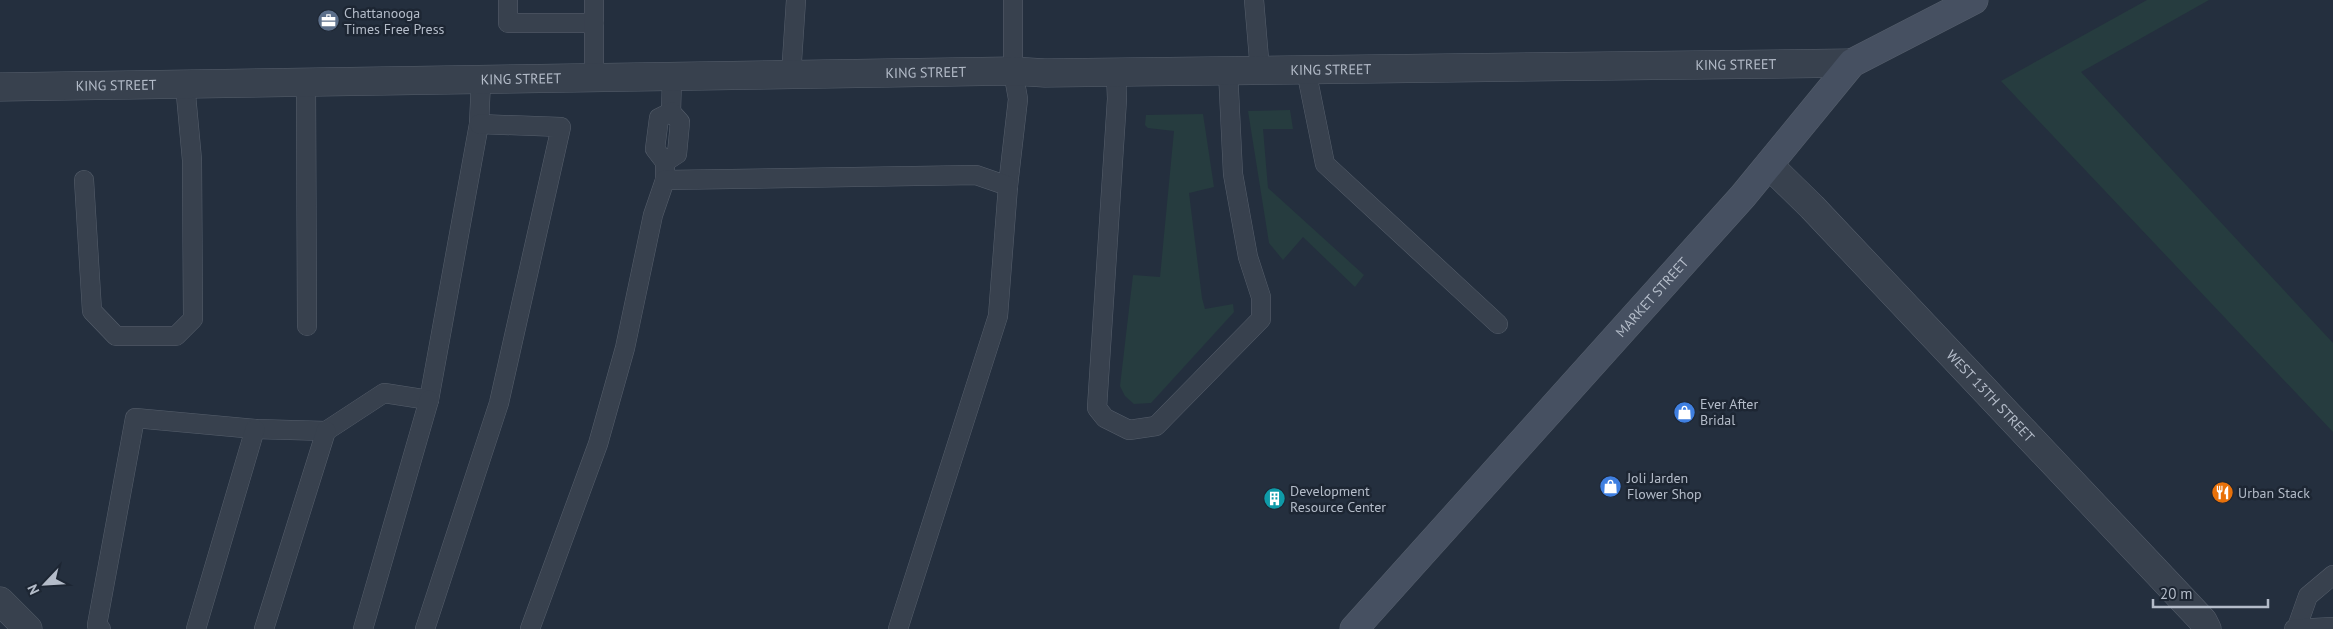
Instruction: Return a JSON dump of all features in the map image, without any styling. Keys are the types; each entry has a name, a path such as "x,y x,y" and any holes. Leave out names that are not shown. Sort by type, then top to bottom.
{"main road":[{"name":"MARKET STREET","path":"1354,629 1769,165 1852,63 1974,0"}],"street":[{"name":"KING STREET","path":"0,87 672,78 1013,71 1045,74 1852,63"},
{"name":"WEST 13TH STREET","path":"1769,165 1826,222 2203,620 2208,629"},
{"path":"0,601 28,629"}],"lane":[{"path":"508,0 508,23 594,24"},
{"path":"594,0 594,79"},
{"path":"791,76 796,0"},
{"path":"898,629 998,316 1008,186 1018,99 1013,71 1013,0"},
{"path":"1254,0 1260,71"},
{"path":"1306,70 1325,164 1498,324"},
{"path":"1116,73 1097,408 1105,418 1129,430 1156,426 1261,319 1261,297 1248,257 1233,174 1228,71"},
{"path":"530,629 598,444 625,348 653,215 665,171 677,154 680,122 670,112 672,78"},
{"path":"363,629 428,400 479,124 481,81"},
{"path":"306,83 307,326"},
{"path":"84,180 92,311 116,336 176,336 193,319 192,160 185,84"},
{"path":"425,629 499,403 561,127 479,124"},
{"path":"665,171 976,175 1008,186"},
{"path":"99,627 135,418 255,429 326,431 384,393 428,400"},
{"path":"196,629 255,429"},
{"path":"264,629 326,431"},
{"path":"2333,575 2308,596 2295,628 2333,627"}],"green space":[{"path":"2147,0 2209,0 2081,72 2333,343 2333,432 2001,81"},
{"path":"1290,110 1293,129 1263,129 1268,188 1364,275 1355,287 1303,237 1283,260 1269,243 1248,111"},
{"path":"1203,114 1214,187 1189,193 1202,298 1205,309 1233,304 1234,312 1151,403 1134,404 1125,396 1120,386 1133,275 1160,277 1174,131 1148,128 1145,125 1146,115"}],"place":[{"name":"Chattanooga Times Free Press","path":"328,21"},
{"name":"Ever After Bridal","path":"1684,412"},
{"name":"Joli Jarden Flower Shop","path":"1611,486"},
{"name":"Urban Stack","path":"2222,493"},
{"name":"Development Resource Center","path":"1274,499"}]}
